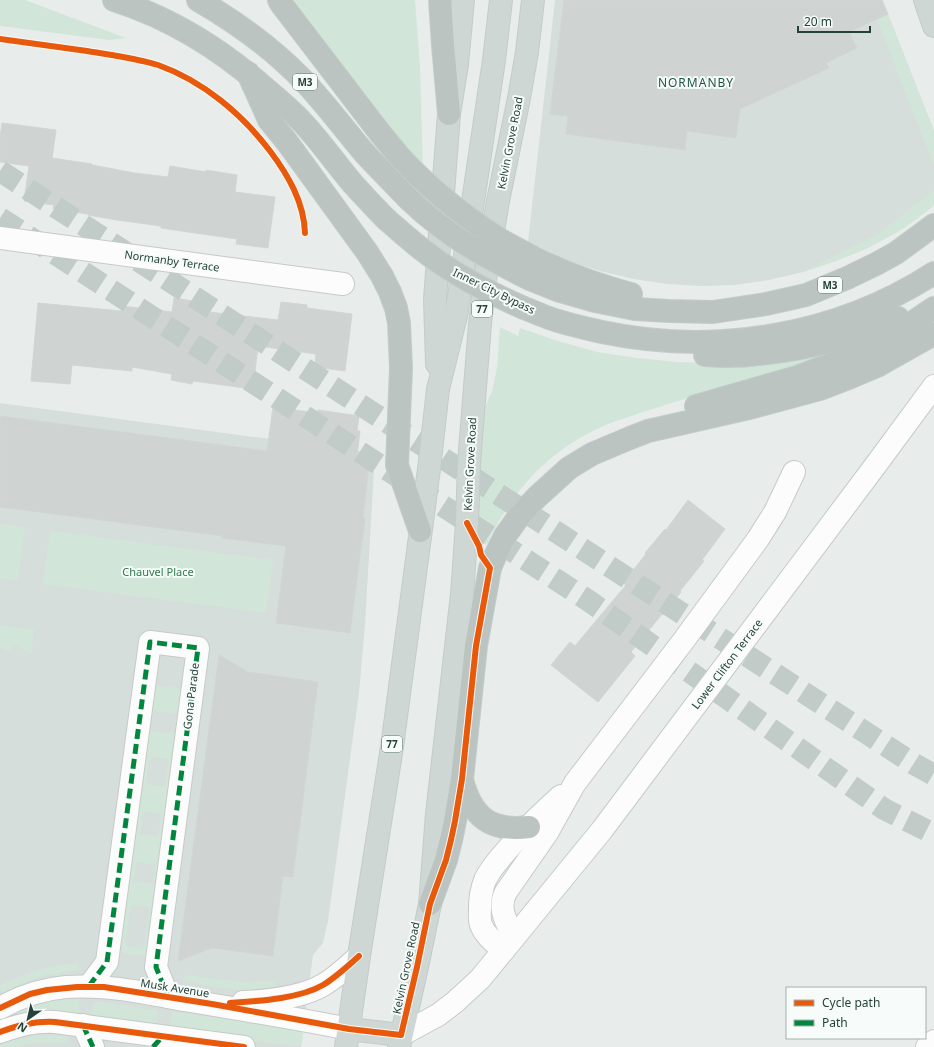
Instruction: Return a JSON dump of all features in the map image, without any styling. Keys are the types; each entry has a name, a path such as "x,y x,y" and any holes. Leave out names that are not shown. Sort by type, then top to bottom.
{"highway":[{"name":"Inner City Bypass","path":"114,0 132,6 172,24 196,37 248,73 283,103 302,122 353,184 386,220 431,257 453,272 478,286 524,308 550,318 583,328 620,336 650,340 687,343 759,338 794,332 825,324 850,315 904,291 934,273"},
{"name":"M3","path":"198,0 246,31 276,55 301,78 325,104 361,149 406,198 421,212 446,232 470,248 498,264 532,269 560,292 635,309 669,311 713,312 766,304 806,295 876,264 896,252 934,225"},
{"path":"279,0 380,133 410,168 435,191 462,213 497,238 532,269"},
{"path":"440,0 449,114"},
{"path":"248,73 269,120 287,142 367,252 382,276 396,308 399,323 401,368 397,465 420,531"},
{"path":"650,340 680,353 713,356 750,355 782,351 824,344 851,336 873,329 934,304"},
{"path":"648,431 669,413 709,403 797,377 863,351 897,333 934,308"},
{"path":"430,904 446,860 462,779 476,646 486,583 496,554 505,536 520,514 569,468 592,454 648,431 749,408 820,389 851,378 878,366 934,334"},
{"path":"462,779 471,805 485,820 505,827 529,827"}],"main road":[{"path":"438,389 435,300 449,114 457,64 462,0"},
{"name":"77","path":"347,1038 392,747 429,469 438,389 456,316 494,60 501,0"},
{"name":"Kelvin Grove Road","path":"400,1041 418,967 430,904 437,814 462,594 467,523 469,463 485,279 527,52 533,0"},
{"path":"925,0 934,26"},
{"path":"347,1038 400,1041"},
{"path":"371,1047 400,1041"}],"street":[{"name":"Normanby Terrace","path":"0,238 343,284"},
{"name":"Lower Clifton Terrace","path":"400,1041 455,1002 477,982 602,830 876,466 934,386"},
{"path":"575,783 508,849 485,880 480,904 480,923 489,937 509,944 503,912 504,896 548,833 575,783 684,640 758,539 775,512 794,472"},
{"name":"Gona Parade","path":"88,986 107,962 150,642 198,648 156,967 168,997"},
{"path":"212,1004 269,1000 307,992 333,978 359,956"},
{"name":"Musk Avenue","path":"0,1008 21,997 38,992 66,987 104,987 212,1004 347,1038"},
{"path":"0,1032 23,1024 55,1022 83,1025 158,1042 244,1047"},
{"path":"83,1025 93,1047"},
{"path":"927,1047 934,1041"}],"shaded area":[{"path":"555,0 882,0 934,131 934,205 899,231 868,248 836,261 803,272 769,280 735,285 701,286 667,284 633,279 568,261 537,247 528,242"},
{"path":"0,403 375,453 365,625 359,693 328,921 323,943 313,955 301,1047 0,1047"}],"green space":[{"path":"0,0 25,0 126,38 109,40 0,26"},
{"path":"291,0 415,0 420,65 423,167 406,149"},
{"path":"888,14 934,131 934,165 877,19"},
{"path":"934,190 934,205 905,227 889,237 855,253 803,272 878,234"},
{"path":"500,327 518,336 520,328 597,352 677,362 717,363 843,351 640,413 613,422 578,439 561,450 532,476 507,508 487,544 481,544 476,518 480,419 492,391 497,368"},
{"path":"0,524 25,527 18,581 0,578"},
{"name":"Chauvel Place","path":"50,531 273,560 266,613 43,584"},
{"path":"0,625 34,630 31,653 14,645 10,652 0,648"},
{"path":"149,685 187,689 184,715 146,709"},
{"path":"144,730 181,735 153,957 115,952","holes":["150,757 169,759 165,787 146,784","143,811 162,814 158,837 140,834","136,862 155,865 153,884 134,881","131,905 150,907 144,948 125,945"]},
{"path":"78,963 79,970 40,977 4,992 0,990 0,986 28,973"},
{"path":"188,975 239,982 275,980 276,987 254,990 218,987 183,979"},
{"path":"59,997 80,999 78,1014 44,1011 26,1013 6,1018 4,1015 14,1009"},
{"path":"95,1001 156,1010 158,1012 156,1025 91,1017"},
{"path":"174,1012 299,1028 303,1031 302,1044 299,1046 246,1040 170,1026 172,1013"},
{"path":"36,1035 68,1036 67,1043 37,1042 16,1047 0,1047 0,1045 9,1042"}],"building":[{"path":"564,0 882,0 888,14 849,32 857,48 826,63 829,68 740,109 736,138 687,131 685,150 566,134 568,116 550,114"},
{"path":"2,123 56,130 52,158 92,164 134,173 168,177 170,166 237,175 235,192 275,197 268,248 236,244 237,239 161,228 161,226 53,209 54,205 24,201 29,166 0,162 0,137"},
{"path":"174,298 211,304 210,312 278,320 281,302 307,305 307,308 352,314 345,371 315,367 316,354 258,346 253,389 193,381 192,384 171,380 172,374 132,367 132,371 72,365 70,384 31,381 38,303 121,311 121,306 172,312"},
{"path":"273,407 317,413 318,410 359,416 357,431 360,431 356,463 369,465 363,518 365,518 350,633 276,623 286,546 222,538 223,536 0,507 0,416 267,451"},
{"path":"688,500 725,529 702,560 704,561 680,591 681,592 631,652 635,656 598,702 551,665 570,642 575,646 626,585 623,583"},
{"path":"219,655 248,672 318,682 293,877 283,876 273,956 212,948 178,961"}],"tunnel":[{"path":"0,171 914,764 934,775"},
{"path":"0,218 589,601 884,809 934,834"}],"marked path":[{"path":"89,986 107,962 150,642 198,648 156,967 168,997"},
{"path":"83,1025 93,1047"},
{"path":"153,1047 163,1036"}],"cycle path":[{"path":"0,39 87,51 158,65 175,72 206,89 247,124 277,160 294,189 302,210 305,233"},
{"path":"401,1035 430,904 446,860 455,821 462,779 476,646 490,568 481,555 479,546 467,523"},
{"path":"230,1003 278,998 313,990 333,978 359,956"},
{"path":"0,1008 30,994 47,990 77,987 104,987 212,1004 349,1029 401,1035"},
{"path":"0,1032 27,1024 55,1022 244,1047"}],"district":[{"name":"NORMANBY","path":"696,83"}]}
